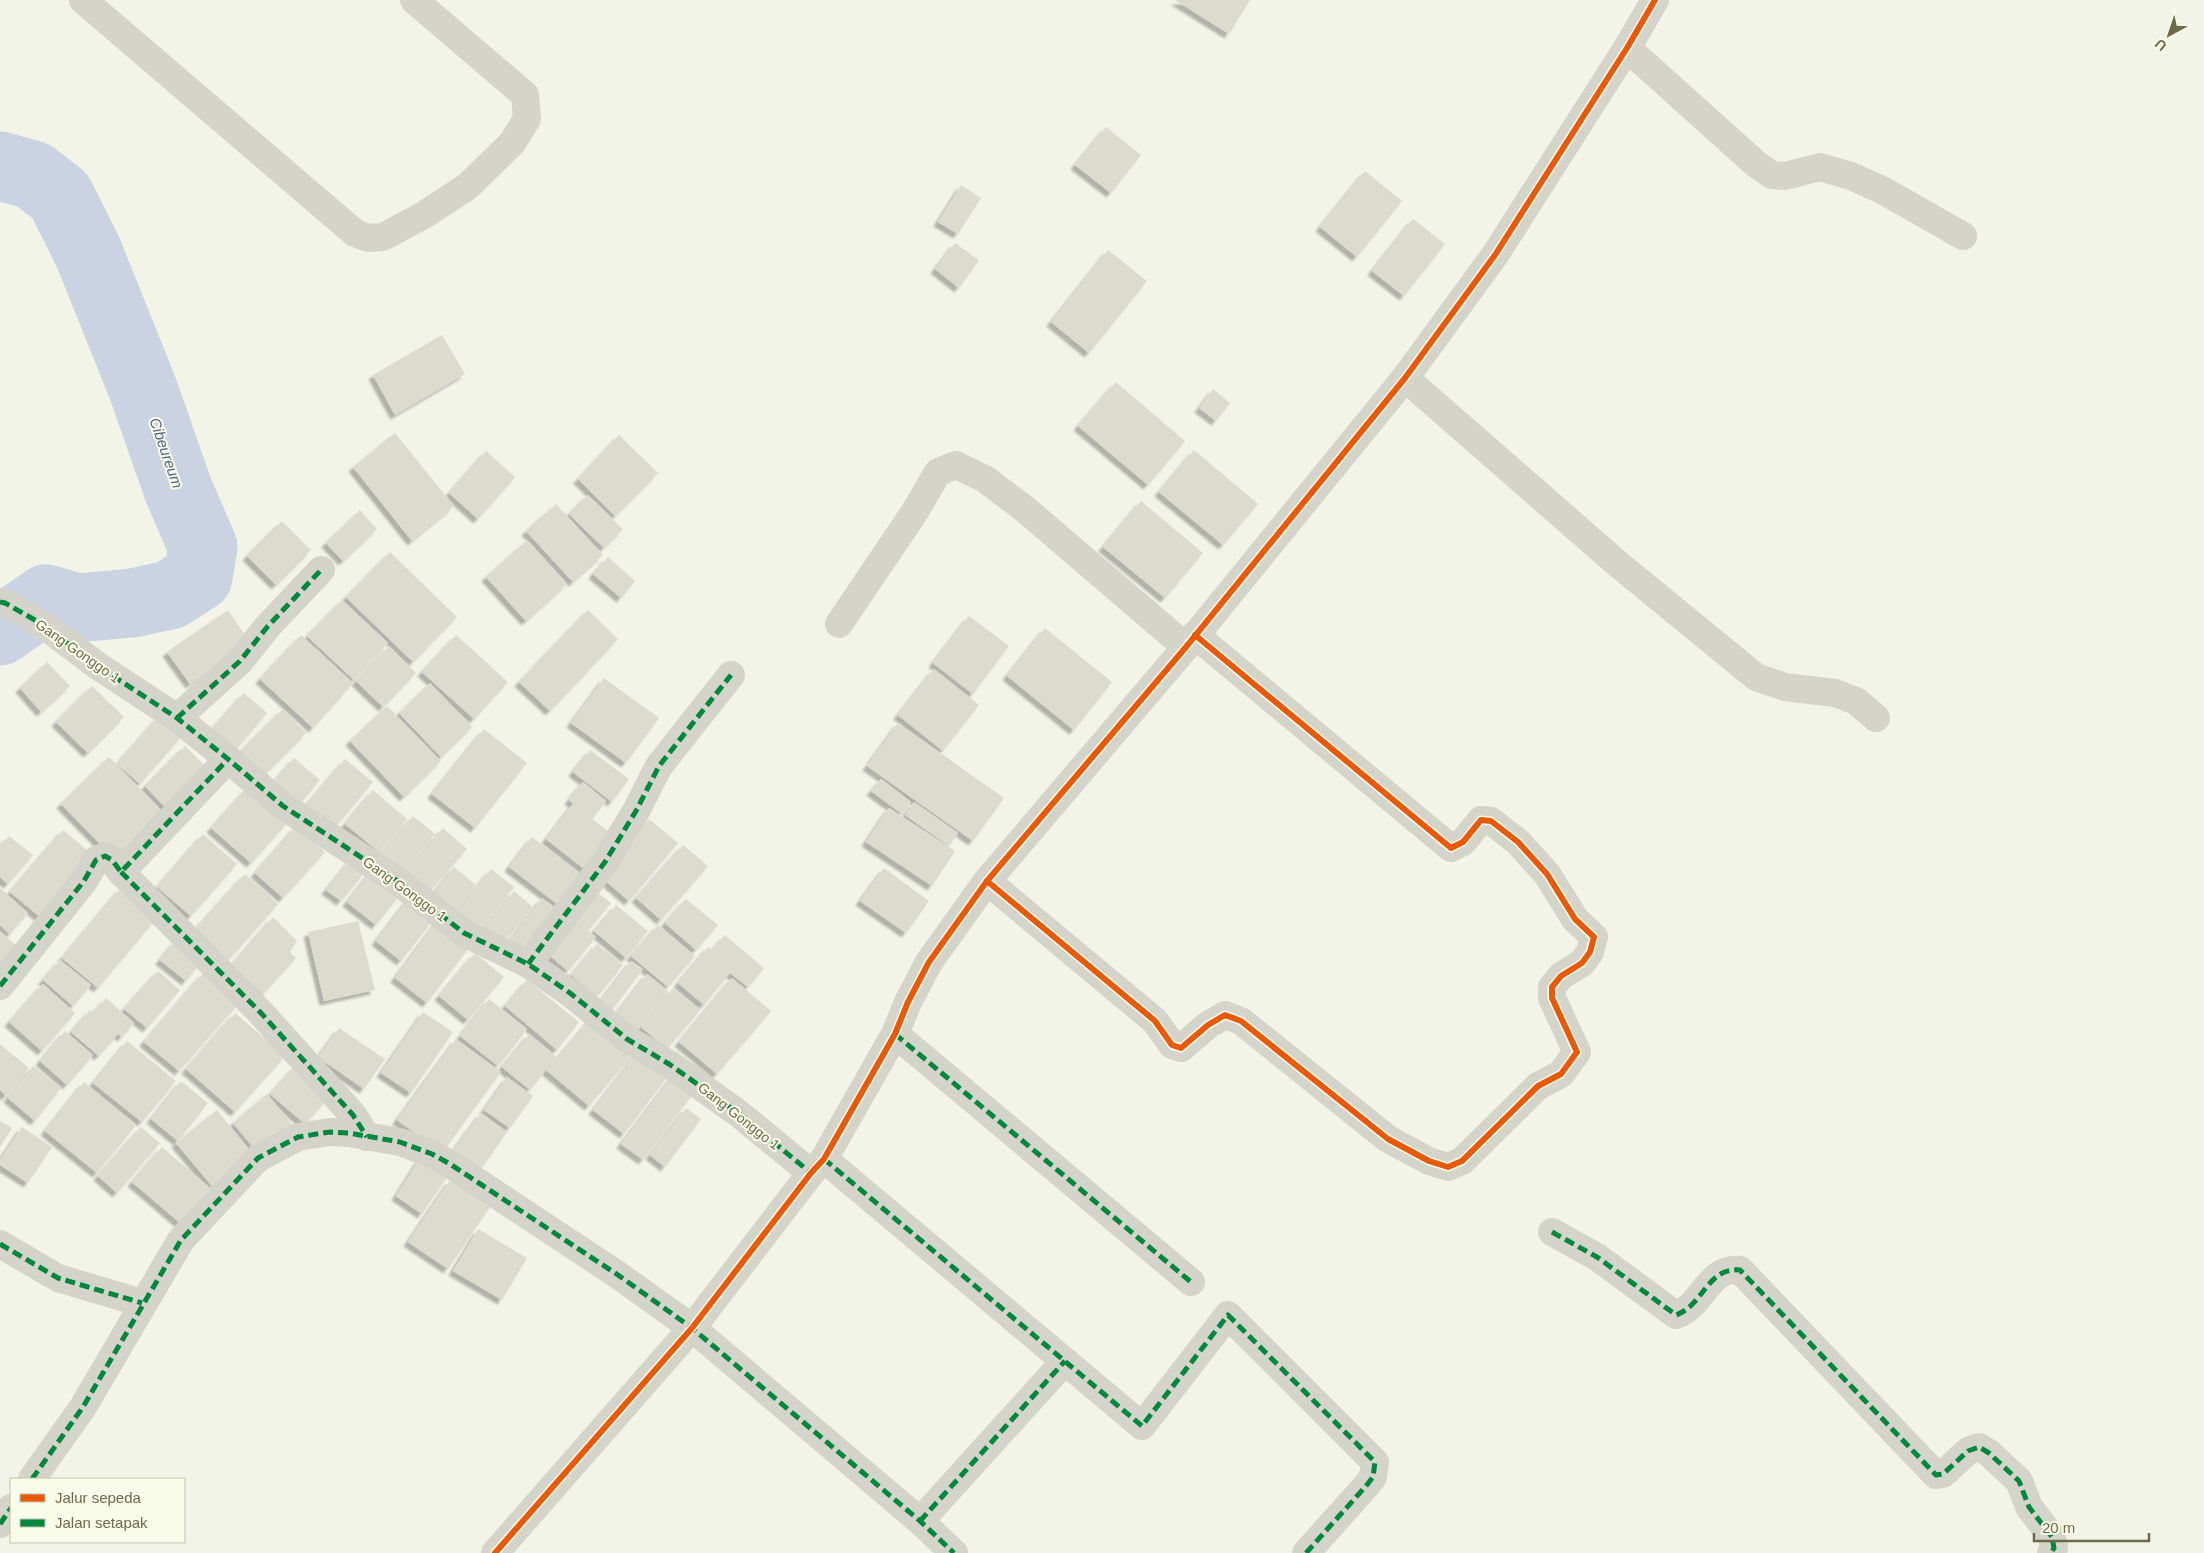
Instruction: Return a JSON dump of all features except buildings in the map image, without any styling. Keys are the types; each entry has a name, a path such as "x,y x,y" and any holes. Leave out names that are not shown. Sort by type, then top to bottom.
{"street":[{"path":"83,0 355,233 368,238 384,237 424,215 468,186 512,143 526,119 525,95 414,0"},
{"path":"495,1553 692,1328 818,1166 895,1034 929,962 987,881 1190,641 1405,378 1495,256 1627,48 1648,3"},
{"path":"1627,48 1756,164 1772,175 1785,176 1820,168 1851,176 1884,191 1963,236"},
{"path":"1405,378 1618,564 1756,677 1785,687 1834,693 1856,701 1876,718"},
{"path":"839,624 914,513 938,472 956,465 985,479 1450,848 1463,842 1481,820 1491,821 1518,842 1547,874 1575,919 1594,937 1590,952 1582,963 1561,976 1552,987 1552,998 1577,1052 1561,1074 1538,1086 1462,1161 1448,1167 1429,1161 1388,1139 1241,1021 1226,1015 1208,1025 1181,1048 1172,1044 1155,1021 987,881"},
{"path":"177,718 240,661 268,626 320,570"},
{"name":"Gang Gonggo 1","path":"3,603 42,624 98,666 177,718 282,806 399,882 464,933 528,964 570,992 626,1039 669,1064 818,1166 1065,1361 1142,1426 1228,1315 1375,1462 1373,1477 1306,1553"},
{"path":"528,964 605,862 636,811 659,766 731,675"},
{"path":"121,872 228,759"},
{"path":"0,986 84,881 96,860 105,856 112,860 121,872 267,1020 353,1115 367,1137"},
{"path":"895,1034 1191,1282"},
{"path":"33,1478 83,1407 142,1303 181,1240 258,1158 298,1137 340,1132 400,1142 432,1154 618,1275 692,1328 920,1521 954,1553"},
{"path":"1552,1232 1597,1256 1676,1315 1686,1311 1718,1274 1728,1269 1740,1270 1936,1475 1943,1474 1968,1450 1979,1447 1990,1453 2019,1481 2029,1507 2052,1537 2054,1548 2050,1553"},
{"path":"0,1244 58,1278 142,1303"},
{"path":"920,1521 1065,1361"},
{"path":"0,1524 10,1509"}],"waterway":[{"name":"Cibeureum","path":"0,166 33,175 60,196 88,252 143,389 178,489 203,547 198,577 170,595 132,603 77,608 46,599 0,631"}],"marked path":[{"path":"177,718 240,661 268,626 321,570"},
{"path":"0,602 42,624 98,666 177,718 283,806 399,882 464,933 528,964 570,993 627,1039 669,1064 738,1113 811,1173"},
{"path":"528,964 605,862 636,811 659,766 731,675"},
{"path":"0,986 84,881 96,860 105,856 112,860 121,872 228,759"},
{"path":"121,872 261,1013 353,1115 367,1137"},
{"path":"895,1034 1191,1282"},
{"path":"33,1478 83,1407 181,1240 258,1158 298,1137 330,1132 349,1133 400,1142 432,1154 618,1275 692,1328 920,1521 954,1553"},
{"path":"824,1159 1142,1426 1228,1315 1375,1462 1373,1477 1306,1553"},
{"path":"1552,1232 1597,1257 1676,1315 1693,1303 1720,1274 1740,1270 1936,1475 1943,1474 1968,1451 1979,1447 1989,1453 2019,1481 2029,1507 2052,1537 2054,1548 2051,1553"},
{"path":"0,1244 58,1278 142,1303"},
{"path":"920,1521 1065,1361"},
{"path":"0,1524 10,1509"}],"cycle path":[{"path":"495,1553 692,1328 811,1173 824,1159 895,1034 908,1002 929,962 987,881 1186,647 1405,378 1495,255 1627,48 1655,0"},
{"path":"987,881 1155,1021 1172,1045 1181,1048 1208,1025 1225,1015 1241,1021 1388,1139 1429,1161 1448,1167 1462,1161 1538,1086 1561,1074 1577,1052 1552,998 1552,987 1561,976 1582,963 1590,952 1594,937 1575,919 1547,874 1518,842 1491,821 1481,820 1463,842 1451,848 1195,635"}]}
